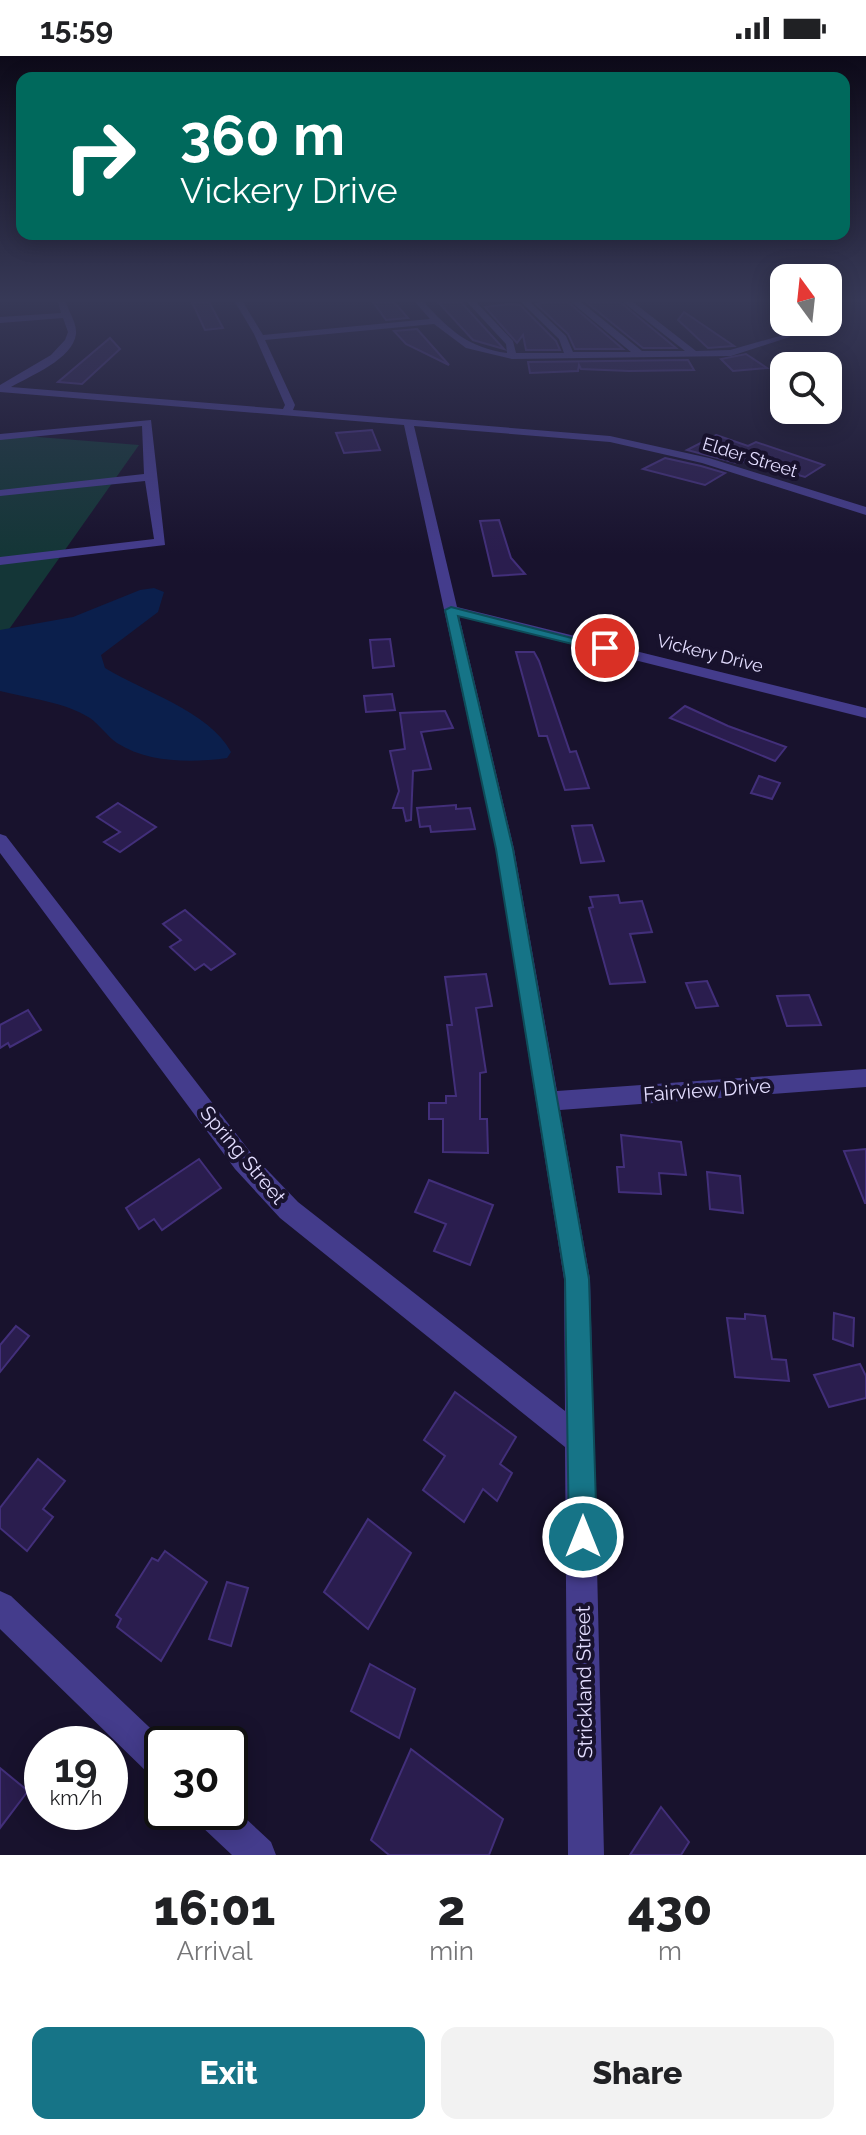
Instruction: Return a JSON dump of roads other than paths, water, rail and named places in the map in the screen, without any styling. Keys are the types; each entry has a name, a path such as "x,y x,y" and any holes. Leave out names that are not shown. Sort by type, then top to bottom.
{"street":[{"path":"19,391 24,386"},
{"path":"281,386 290,405 287,412"},
{"name":"Elder Street","path":"0,389 627,442 705,460 866,511"},
{"path":"84,419 101,397"},
{"path":"0,437 84,419 147,422 150,477 161,542 0,561"},
{"name":"Strickland Street","path":"408,422 505,849 577,1279 582,1442 586,1855"},
{"path":"0,493 150,477"},
{"name":"Vickery Drive","path":"451,610 866,713"},
{"name":"Spring Street","path":"0,840 243,1161 289,1210 582,1442"},
{"name":"Fairview Drive","path":"548,1101 866,1078"},
{"path":"0,1607 144,1746"},
{"path":"232,1830 258,1855"}],"water":[{"path":"154,588 164,592 158,612 101,655 105,668 191,713 221,738 231,752 227,758 185,761 142,754 117,743 94,721 80,713 58,704 0,691 0,630 73,617 140,590"}]}
